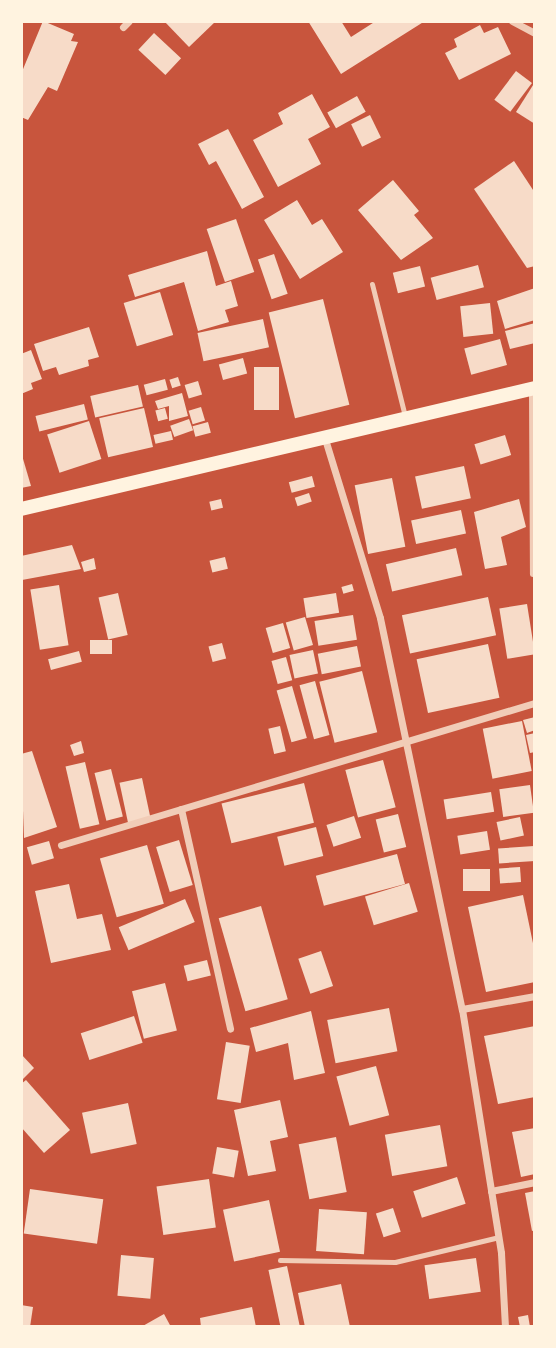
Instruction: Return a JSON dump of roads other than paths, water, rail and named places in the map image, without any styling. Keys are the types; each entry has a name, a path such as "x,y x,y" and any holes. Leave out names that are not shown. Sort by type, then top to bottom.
{"main road":[{"path":"21,509 533,388"}],"street":[{"path":"512,21 535,33"},
{"path":"325,439 380,618 462,1009 499,1237 505,1327"},
{"path":"61,845 368,755 407,739 535,703"},
{"path":"181,809 230,1029"},
{"path":"462,1009 535,996"},
{"path":"491,1191 535,1182"}],"lane":[{"path":"372,285 405,419"},
{"path":"532,575 533,388"},
{"path":"280,1260 395,1262 499,1237"}]}
